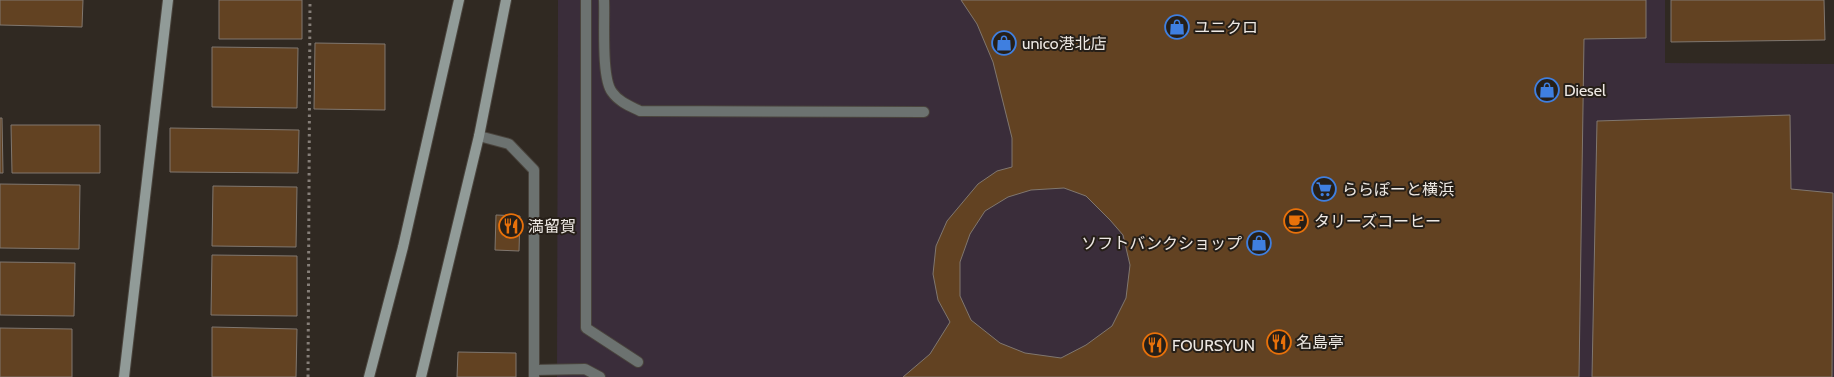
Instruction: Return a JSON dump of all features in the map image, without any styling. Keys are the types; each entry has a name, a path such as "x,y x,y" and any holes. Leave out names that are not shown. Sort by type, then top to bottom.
{"street":[{"path":"124,377 168,0"},
{"path":"370,377 403,248 458,0"},
{"path":"421,377 479,136 506,0"},
{"path":"586,0 586,328 638,362"},
{"path":"604,0 606,76 611,91 622,102 640,111 924,112"},
{"path":"479,136 509,144 534,170 534,374 585,373 600,377"}],"path":[{"path":"308,377 310,0"}],"shaded area":[{"path":"558,0 1665,0 1665,63 1834,64 1834,377 557,377"}],"building":[{"path":"0,0 83,0 82,27 0,25"},
{"path":"219,0 302,0 302,39 219,39"},
{"name":"ららぽーと横浜","path":"961,0 1646,0 1646,38 1584,39 1579,377 903,377 930,354 950,322 938,300 933,274 936,246 947,221 978,184 997,171 1012,167 1012,138 993,62 977,24","holes":["1064,188 1086,196 1123,235 1130,265 1126,298 1112,326 1086,345 1061,358 1025,353 1000,343 971,320 960,296 960,262 970,234 985,211 1008,197 1031,190"]},
{"path":"1671,0 1824,0 1825,40 1671,42"},
{"path":"315,43 385,44 385,110 314,109"},
{"path":"212,47 298,48 297,108 212,107"},
{"path":"1790,115 1791,189 1833,193 1832,377 1592,377 1597,121"},
{"path":"0,118 2,118 3,173 0,173"},
{"path":"11,125 100,125 100,173 12,173"},
{"path":"170,128 299,130 298,173 170,172"},
{"path":"0,184 80,185 79,249 0,248"},
{"path":"213,186 297,187 296,247 212,246"},
{"path":"496,215 520,216 519,251 495,250"},
{"path":"212,255 297,256 297,316 211,315"},
{"path":"0,262 75,263 74,316 0,315"},
{"path":"212,327 297,329 296,377 212,377"},
{"path":"0,328 72,329 72,377 0,377"},
{"path":"458,352 516,353 516,377 457,377"}],"place":[{"name":"ユニクロ","path":"1177,27"},
{"name":"unico港北店","path":"1004,43"},
{"name":"Diesel","path":"1547,90"},
{"name":"ららぽーと横浜","path":"1324,189"},
{"name":"タリーズコーヒー","path":"1296,221"},
{"name":"満留賀","path":"511,226"},
{"name":"ソフトバンクショップ","path":"1259,243"},
{"name":"名島亭","path":"1279,342"},
{"name":"FOURSYUN","path":"1155,345"}]}
